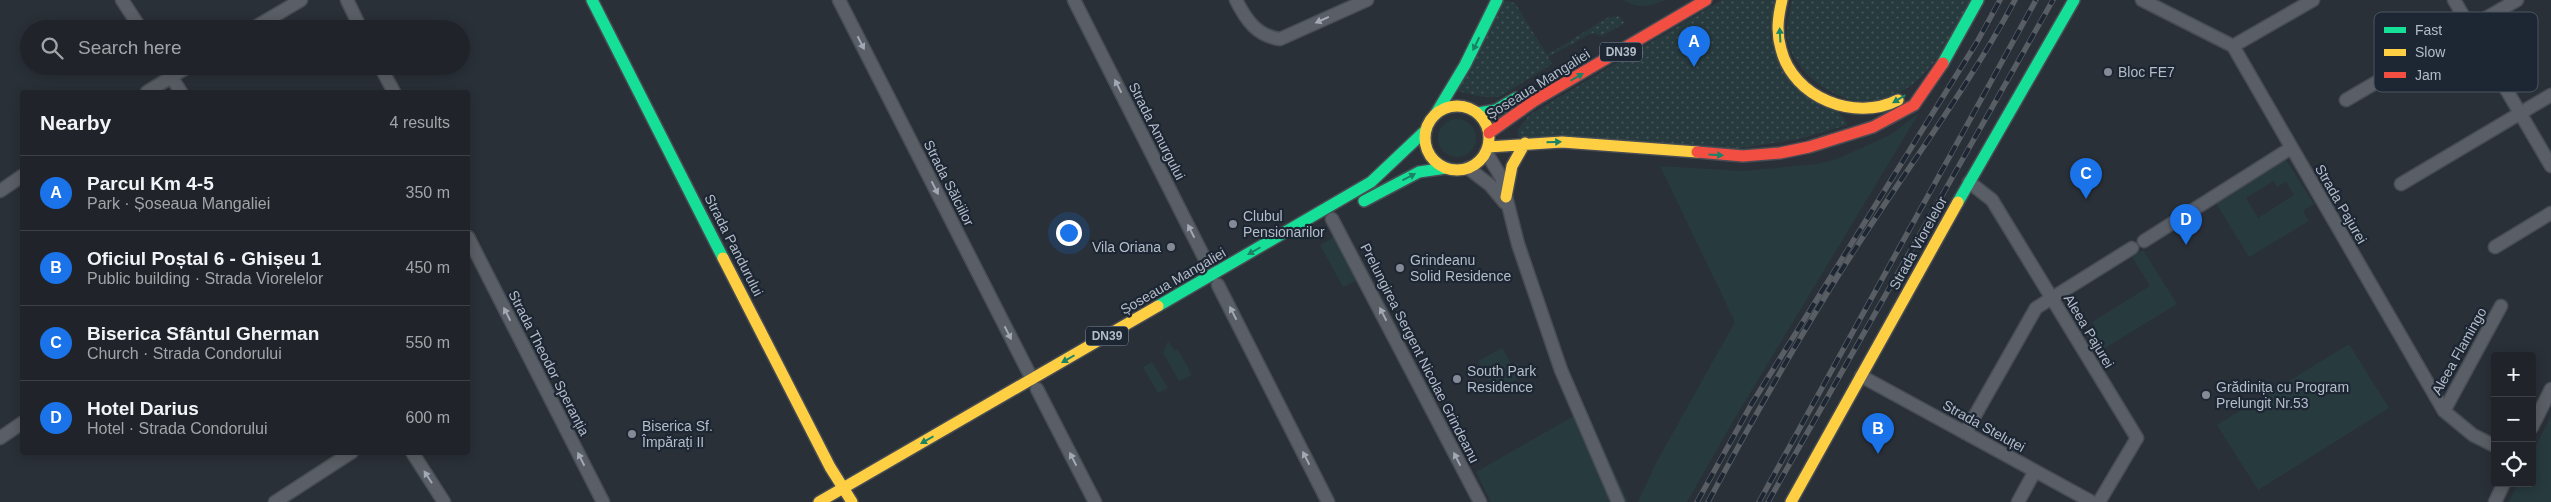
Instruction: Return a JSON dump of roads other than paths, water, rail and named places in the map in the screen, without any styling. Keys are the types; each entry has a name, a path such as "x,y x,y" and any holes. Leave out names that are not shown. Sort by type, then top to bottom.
{"main road":[{"name":"Strada Pandurului","path":"592,0 846,497"},
{"path":"1435,115 1465,64 1497,0"},
{"name":"Șoseaua Mangaliei","path":"1478,113 1496,110 1683,0"},
{"name":"Șoseaua Mangaliei","path":"1489,133 1526,106 1706,0"},
{"path":"1782,0 1779,40 1791,74 1802,86 1816,96 1855,110 1872,112 1901,99 1938,71"},
{"path":"1487,150 1525,143 1585,143 1743,156 1796,151 1852,134 1907,110 1920,98 1938,71 1978,0"},
{"name":"Strada Viorelelor","path":"1791,502 1969,182 2074,0"},
{"path":"1426,130 1427,148 1432,157 1446,168 1453,170 1468,168 1482,159 1487,150 1489,133 1487,125 1478,113 1461,106 1451,106 1435,115"},
{"path":"1852,134 1863,126 1872,112"},
{"name":"DN39","path":"1426,130 1435,115"},
{"name":"Șoseaua Mangaliei","path":"1216,280 1371,182 1426,130"},
{"path":"1507,202 1512,166 1525,143"},
{"path":"1358,204 1419,172 1446,168"},
{"name":"Șoseaua Mangaliei","path":"819,502 846,497 1035,384 1216,280 1328,221"}],"street":[{"path":"122,0 135,20"},
{"path":"267,20 301,0"},
{"path":"347,0 357,20"},
{"name":"Strada Sălciilor","path":"838,0 1095,502"},
{"name":"Strada Amurgului","path":"1074,0 1328,502"},
{"path":"1236,0 1246,20 1268,37 1280,39 1367,0"},
{"path":"2142,0 2233,46 2313,0"},
{"path":"2454,0 2461,12"},
{"path":"2497,12 2517,0"},
{"name":"Strada Pajurei","path":"2233,46 2444,411 2473,435 2491,444"},
{"path":"149,90 165,75"},
{"path":"170,75 180,90"},
{"path":"385,75 393,90"},
{"path":"2346,100 2374,84"},
{"path":"2507,92 2551,166"},
{"path":"2401,184 2551,96"},
{"path":"2144,240 2291,148"},
{"path":"1487,150 1501,177 1507,202 1560,370 1618,502"},
{"path":"1468,168 1490,185 1507,202"},
{"path":"0,191 20,177"},
{"name":"Aleea Pajurei","path":"1969,182 1992,200 2137,438 2099,502"},
{"path":"2495,247 2551,213"},
{"name":"Prelungirea Sergent Nicolae Grindeanu","path":"1328,221 1480,502"},
{"name":"Strada Theodor Speranția","path":"470,241 603,502"},
{"path":"1966,433 2036,308 2132,248"},
{"name":"Aleea Flamingo","path":"2444,411 2501,306"},
{"name":"Strada Steluței","path":"1861,376 2092,502"},
{"path":"2536,419 2551,389"},
{"path":"0,438 20,424"},
{"path":"275,502 347,455"},
{"path":"414,455 444,502"},
{"path":"2018,502 2035,471"},
{"path":"2495,502 2502,487"}],"railway":[{"path":"1697,502 1751,405 1977,42 2000,0"},
{"path":"1708,502 1801,336 1861,240 1960,92 2015,0"},
{"path":"1759,502 2036,0"},
{"path":"1768,502 2053,0"}],"place":[{"name":"Parcul Km 4-5","path":"1694,67"},
{"name":"Bloc FE7","path":"2108,72"},
{"name":"Biserica Sfântul Gherman","path":"2086,199"},
{"name":"Clubul Pensionarilor","path":"1233,224"},
{"name":"Hotel Darius","path":"2186,245"},
{"name":"Vila Oriana","path":"1171,247"},
{"name":"Grindeanu Solid Residence","path":"1400,268"},
{"name":"South Park Residence","path":"1457,379"},
{"name":"Grădinița cu Program Prelungit Nr.53","path":"2206,395"},
{"name":"Biserica Sf. Împărați II","path":"632,434"},
{"name":"Oficiul Poștal 6 - Ghișeu 1","path":"1878,454"}]}
